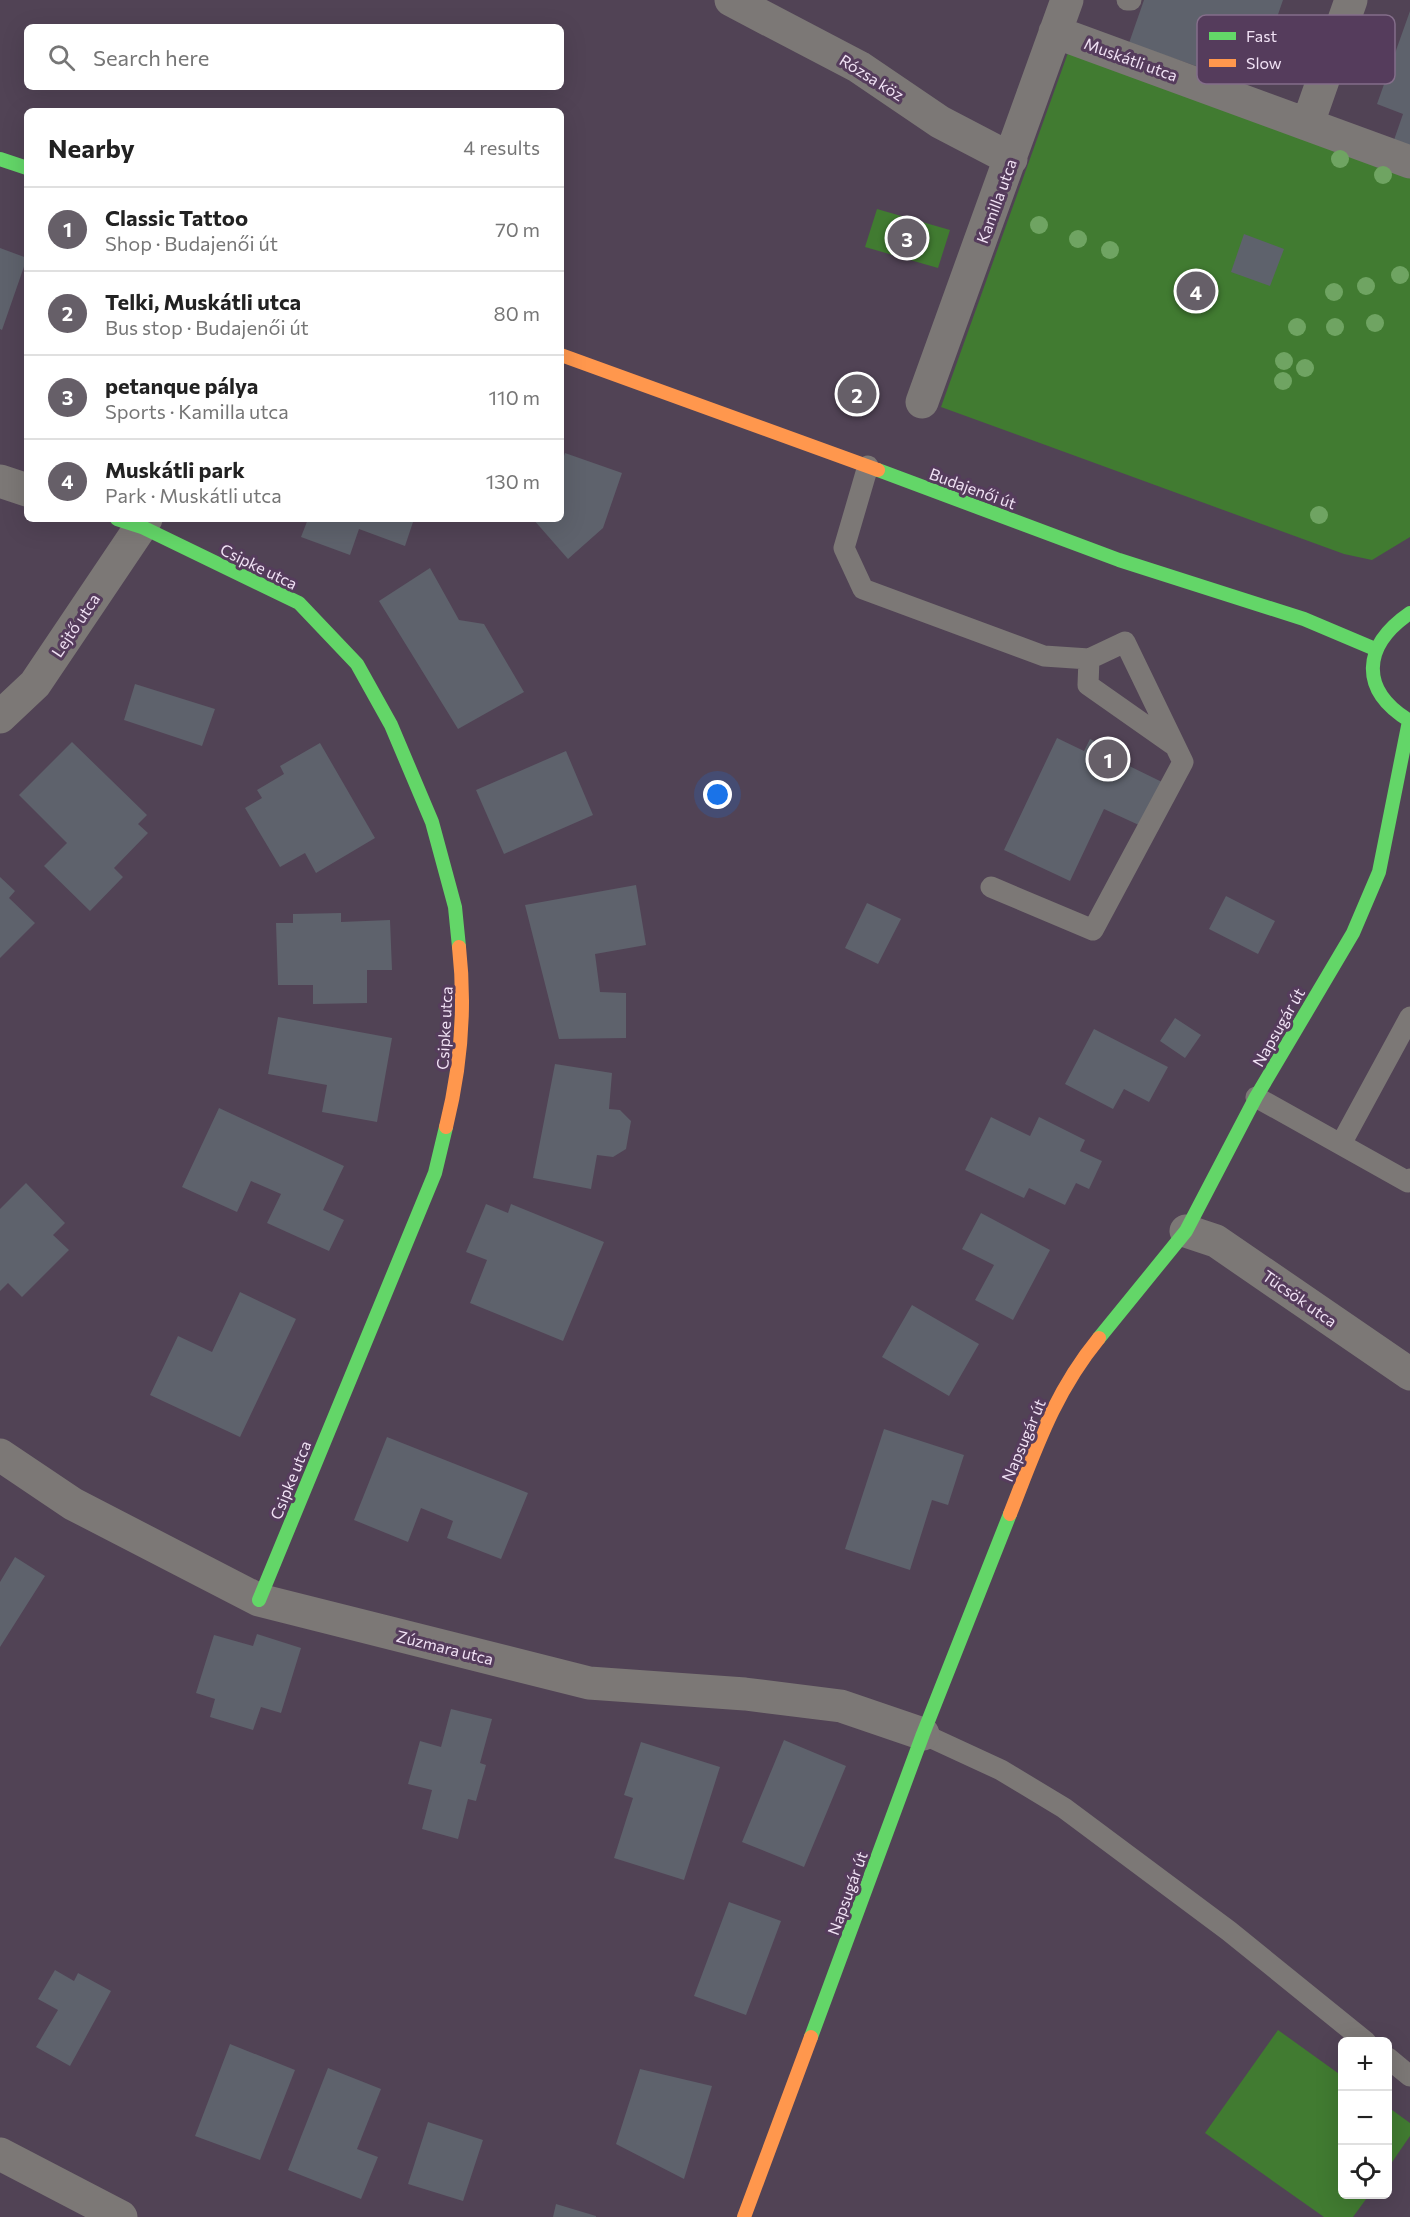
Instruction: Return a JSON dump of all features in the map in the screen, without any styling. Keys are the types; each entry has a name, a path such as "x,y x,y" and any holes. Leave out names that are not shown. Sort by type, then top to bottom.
{"street":[{"name":"Rózsa köz","path":"731,0 859,67 940,122 1011,159"},
{"name":"Kamilla utca","path":"922,402 1067,0"},
{"path":"1346,15 1351,0"},
{"name":"Muskátli utca","path":"1055,32 1197,83"},
{"name":"Muskátli utca","path":"1200,84 1410,162"},
{"path":"1308,123 1322,84"},
{"path":"0,159 24,167"},
{"name":"Budajenői út","path":"564,356 1119,560 1304,619 1375,649"},
{"path":"0,481 24,489"},
{"name":"Lejtő utca","path":"0,717 35,684 135,522"},
{"name":"Csipke utca","path":"135,522 298,603 357,664 391,726 432,822 456,918 464,992 458,1081 435,1173 259,1600"},
{"path":"1409,721 1394,712 1382,699 1374,683 1372,666 1375,649 1383,634 1395,621 1410,613"},
{"name":"Napsugár út","path":"744,2217 923,1734 1047,1422 1074,1370 1186,1231 1256,1097 1353,933 1379,872 1409,721"},
{"name":"Tücsök utca","path":"1186,1231 1216,1241 1410,1374"},
{"name":"Zúzmara utca","path":"0,1455 73,1504 259,1600 589,1683 745,1694 841,1706 923,1734"},
{"path":"0,2154 121,2217"}],"lane":[{"path":"868,466 844,548 863,589 1044,656 1089,659 1125,642 1174,746 1184,762 1093,930 991,887"},
{"path":"1089,659 1088,685 1174,746"},
{"path":"1341,1144 1410,1017"},
{"path":"1256,1097 1408,1182 1410,1179"},
{"path":"923,1734 1001,1770 1064,1808 1229,1931 1360,2037"},
{"path":"1392,2061 1410,2076"}],"green space":[{"path":"1069,50 1410,175 1410,537 1372,560 1344,554 941,407"},
{"path":"877,209 950,230 938,268 865,247"},
{"path":"1278,2030 1338,2073 1338,2199 1366,2199 1353,2217 1324,2217 1205,2133"},
{"path":"1392,2110 1410,2123 1410,2136 1392,2162"}],"building":[{"path":"1144,0 1283,0 1278,15 1197,15 1197,66 1129,43"},
{"path":"1410,11 1410,146 1394,140 1403,114 1377,104 1384,84 1395,84 1395,53"},
{"path":"1244,234 1284,249 1270,286 1231,272"},
{"path":"0,248 24,257 24,267 2,330 0,329"},
{"path":"565,453 622,473 603,528 568,559 536,522 564,522"},
{"path":"307,522 413,522 405,546 359,529 350,555 301,537"},
{"path":"430,568 459,620 484,624 524,692 458,729 379,601"},
{"path":"135,684 215,709 202,746 124,720"},
{"path":"1057,738 1084,751 1090,739 1125,755 1121,762 1162,782 1141,826 1104,809 1070,881 1004,850"},
{"path":"72,742 147,815 138,824 148,833 114,868 123,877 90,911 44,866 67,843 19,795"},
{"path":"320,743 375,838 316,873 305,853 280,867 245,808 262,798 257,790 284,774 280,766"},
{"path":"566,751 593,815 504,854 476,790"},
{"path":"0,877 15,891 9,898 35,923 0,958"},
{"path":"636,885 646,945 595,954 600,992 626,993 626,1038 559,1039 525,905"},
{"path":"1226,896 1275,921 1258,954 1209,929"},
{"path":"867,903 901,919 878,964 845,948"},
{"path":"341,913 341,922 390,920 392,970 367,970 367,1003 313,1004 313,985 278,985 276,923 293,923 293,914"},
{"path":"278,1017 392,1038 377,1122 322,1112 327,1085 268,1074"},
{"path":"1175,1018 1201,1035 1185,1058 1160,1041"},
{"path":"1094,1029 1168,1067 1149,1102 1124,1089 1113,1109 1065,1084"},
{"path":"555,1064 612,1073 609,1109 620,1110 631,1121 626,1149 613,1157 597,1155 591,1189 533,1178"},
{"path":"219,1108 344,1166 323,1210 344,1220 329,1251 267,1223 281,1194 251,1181 237,1212 182,1187"},
{"path":"991,1117 1030,1136 1039,1117 1085,1140 1080,1151 1102,1161 1089,1189 1076,1183 1065,1205 1029,1188 1024,1198 965,1170"},
{"path":"26,1183 65,1223 53,1235 69,1250 22,1297 8,1283 0,1291 0,1209"},
{"path":"486,1204 508,1213 511,1204 604,1242 563,1341 470,1303 487,1260 466,1252"},
{"path":"981,1213 1050,1250 1013,1320 975,1300 994,1265 962,1249"},
{"path":"240,1292 296,1319 240,1437 150,1395 178,1336 212,1352"},
{"path":"912,1305 979,1344 949,1396 882,1357"},
{"path":"884,1429 964,1455 948,1505 932,1500 910,1570 845,1549"},
{"path":"387,1437 528,1493 501,1559 447,1538 453,1521 421,1508 408,1542 354,1520"},
{"path":"15,1557 45,1576 0,1647 0,1582"},
{"path":"257,1634 301,1648 281,1713 261,1707 253,1730 210,1717 215,1699 196,1693 214,1635 253,1646"},
{"path":"451,1709 492,1719 480,1763 486,1765 476,1801 468,1799 458,1839 422,1829 432,1790 408,1784 420,1741 441,1747"},
{"path":"784,1740 846,1766 804,1867 742,1842"},
{"path":"641,1742 720,1767 684,1880 614,1858 633,1798 624,1795"},
{"path":"729,1902 781,1921 746,2015 694,1996"},
{"path":"55,1970 74,1981 78,1973 111,1991 70,2066 36,2047 58,2010 38,1999"},
{"path":"230,2044 295,2070 260,2160 195,2136"},
{"path":"328,2068 381,2089 357,2149 378,2157 361,2199 288,2170"},
{"path":"640,2069 712,2086 684,2179 616,2144"},
{"path":"428,2122 483,2140 463,2201 408,2184"},
{"path":"556,2204 596,2216 596,2217 553,2217"}],"traffic: fast":[{"path":"0,159 24,167"},
{"path":"878,470 1119,560 1304,619 1375,649"},
{"path":"126,522 142,527 299,603 357,664 391,725 432,822 455,907 459,947"},
{"path":"1410,613 1383,639 1375,654 1373,668 1375,682 1382,696 1393,709 1410,721"},
{"path":"1099,1338 1186,1231 1256,1097 1353,933 1379,872 1409,721"},
{"path":"259,1600 435,1173 446,1127"},
{"path":"811,2037 923,1734 1010,1514"}],"traffic: slow":[{"path":"564,356 878,470"},
{"path":"446,1127 461,1038 462,993 459,947"},
{"path":"1010,1514 1058,1400 1099,1338"},
{"path":"744,2217 811,2037"}],"place":[{"name":"petanque pálya","path":"907,238"},
{"name":"Muskátli park","path":"1196,291"},
{"name":"Telki, Muskátli utca","path":"857,394"},
{"name":"Classic Tattoo","path":"1108,759"}]}
